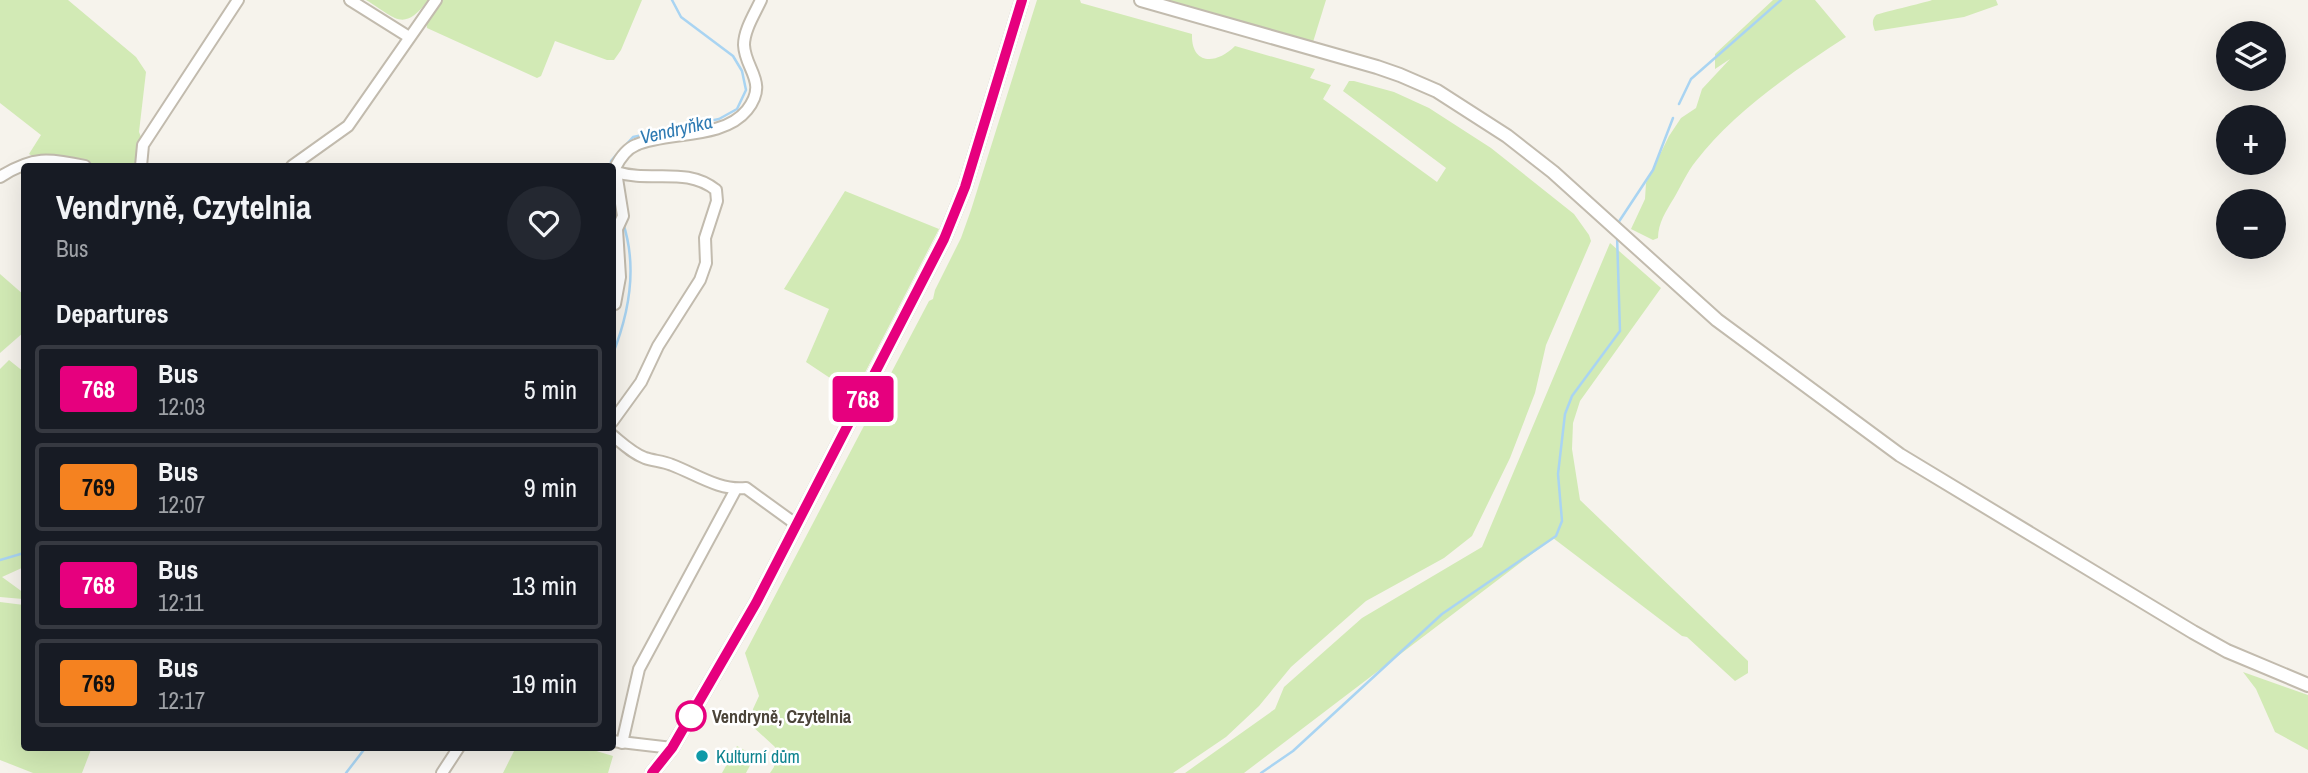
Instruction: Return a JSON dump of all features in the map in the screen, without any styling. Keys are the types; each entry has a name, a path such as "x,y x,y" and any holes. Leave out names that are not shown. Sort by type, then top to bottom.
{"street":[{"path":"141,163 143,145 238,0"},
{"path":"350,0 409,37"},
{"path":"296,163 348,126 436,0"},
{"path":"616,166 622,155 638,144 722,127 746,112 755,93 757,78 744,46 761,0"},
{"path":"655,771 672,748 729,652 944,239 965,187 1022,0"},
{"path":"1141,0 1377,67 1437,92 1507,135 1717,320 1900,455 2193,632 2227,651 2308,685"},
{"path":"28,163 54,159 72,163"},
{"path":"0,177 21,164"},
{"path":"616,299 620,277 621,221 617,172 626,175 683,175 716,190 717,201 705,238 706,262 700,281 658,346 641,382 616,416"},
{"path":"616,438 631,451 670,464 701,479 736,489 746,488 797,525"},
{"path":"672,748 617,742 639,669 736,489"},
{"path":"442,773 456,751"}],"green space":[{"path":"0,0 68,0 136,57 146,72 137,163 86,163 34,157 29,154 41,135 0,103"},
{"path":"366,0 428,0 412,17 398,19"},
{"path":"443,0 642,0 621,50 614,60 607,60 555,41 541,76 537,78 427,28 426,21"},
{"path":"1037,0 1080,0 1081,3 1192,34 1196,52 1206,59 1220,56 1235,46 1315,69 1310,78 1331,85 1323,99 1437,182 1446,168 1343,91 1349,81 1354,81 1394,92 1429,108 1491,148 1574,214 1591,241 1546,345 1535,393 1510,458 1472,536 1444,558 1366,601 1291,667 1259,706 1226,737 1173,773 770,773 774,767 775,747 751,725 753,709 759,696 745,653 867,420 871,420 869,415 929,301 933,299 961,238"},
{"path":"1165,0 1326,0 1313,42"},
{"path":"1773,0 1815,0 1846,37 1766,93 1711,143 1690,170 1665,212 1658,238 1653,240 1631,229 1645,199 1646,183 1669,136 1681,118 1696,108 1702,89 1730,59 1715,69 1715,54"},
{"path":"1932,0 1996,0 1998,5 1964,17 1875,31 1873,21 1876,15"},
{"path":"845,191 939,229 854,394 806,362 829,309 784,289"},
{"path":"1610,243 1661,288 1580,401 1573,423 1572,449 1580,500 1748,661 1748,673 1735,681 1687,637 1682,636 1553,538 1244,773 1185,773 1275,709 1284,687 1362,618 1482,547"},
{"path":"0,274 21,292 21,335 0,353"},
{"path":"9,360 21,370 21,568 2,577 21,591 21,599 0,597 0,369"},
{"path":"0,602 21,605 21,751 90,751 82,773 33,773 0,760"},
{"path":"2243,672 2308,695 2308,750 2275,732 2256,689"},
{"path":"737,746 755,756 746,773 722,773"},
{"path":"514,751 596,751 613,756 608,773 503,773"}],"waterway":[{"name":"Vendryňka","path":"624,147 633,137 719,119 737,109 746,90 742,71 733,56 681,17 672,0"},
{"path":"1679,104 1691,79 1781,0"},
{"path":"1618,223 1653,170 1673,118"},
{"name":"Vendryňka","path":"611,163 617,154"},
{"name":"Vendryňka","path":"616,344 627,307 631,274 628,240 623,223"},
{"path":"1261,773 1293,751 1442,614 1556,536 1562,521 1558,474 1565,414 1572,396 1620,331 1617,235"},
{"path":"0,560 21,554"},
{"name":"Vendryňka","path":"346,773 363,751"}],"bus line":[{"name":"768","path":"652,773 672,748 756,603 944,239 965,187 1022,0"}],"place":[{"name":"Vendryně, Czytelnia","path":"691,716"},
{"name":"Kulturní dům","path":"702,756"}]}
